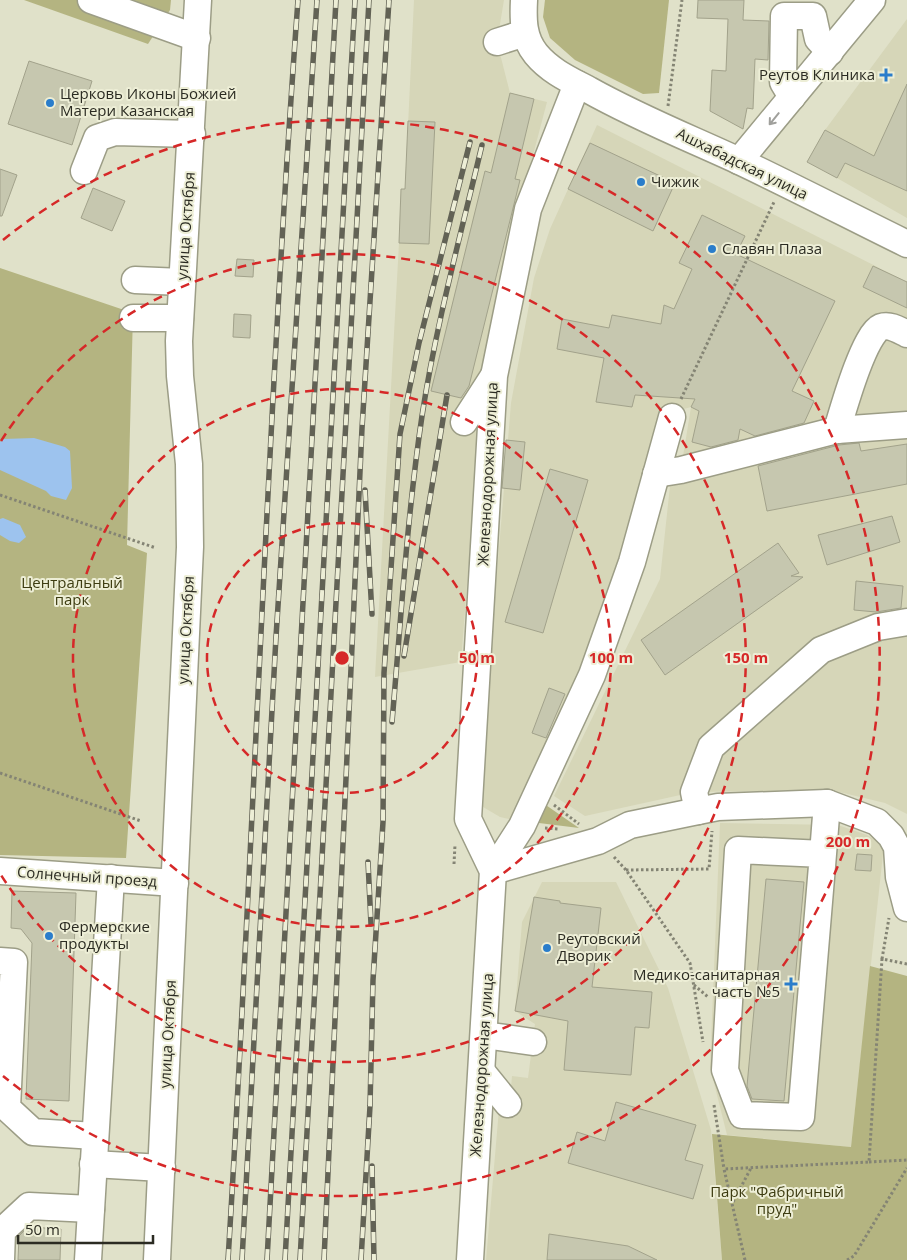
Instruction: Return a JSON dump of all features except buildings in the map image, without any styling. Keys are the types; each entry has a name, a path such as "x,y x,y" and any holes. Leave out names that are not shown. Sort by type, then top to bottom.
{"street":[{"path":"91,0 197,38"},
{"name":"улица Октября","path":"157,1260 191,502 180,376 180,318 192,134 198,0"},
{"path":"497,42 525,33 524,0"},
{"path":"739,162 872,0"},
{"path":"792,97 783,82 784,16 813,16 818,39 830,52"},
{"name":"Ашхабадская улица","path":"525,33 537,54 560,74 611,103 739,162 906,243"},
{"name":"Железнодорожная улица","path":"470,1260 493,871 468,819 494,376 528,208 577,84"},
{"path":"84,171 97,138 115,132 192,134"},
{"path":"135,280 182,282"},
{"path":"133,318 180,318"},
{"path":"837,430 852,381 871,335 880,328 888,326 907,334"},
{"path":"464,422 494,376"},
{"path":"493,871 522,826 592,675 632,562 672,418"},
{"path":"656,474 681,470 837,430 907,425"},
{"path":"698,811 694,792 711,747 821,650 878,627 907,622"},
{"path":"493,871 598,841 627,816 698,811 718,807 827,803 877,822 891,836 902,841 899,877 907,908"},
{"path":"823,854 738,850 725,1070 742,1115 801,1117 823,854 827,803"},
{"name":"Солнечный проезд","path":"0,870 175,883"},
{"path":"88,1260 111,878"},
{"path":"0,961 14,962 4,1098 33,1132 95,1136"},
{"path":"484,1036 533,1042"},
{"path":"482,1072 508,1104"},
{"path":"93,1164 162,1168"},
{"path":"1,1260 1,1231 29,1206 91,1209"}],"path":[{"path":"668,110 682,0"},
{"path":"672,418 774,202"},
{"path":"0,495 156,548"},
{"path":"0,773 141,821"},
{"path":"538,792 580,825"},
{"path":"522,826 568,829"},
{"path":"609,852 626,870 690,963 704,1050"},
{"path":"694,984 713,1001"},
{"path":"712,1097 724,1169"},
{"path":"869,1162 907,1160"},
{"path":"732,1203 751,1167"},
{"path":"847,1260 854,1256 907,1168"}],"shaded area":[{"path":"414,0 504,0 497,42 510,93 547,102 518,212 480,418 461,662 375,677 399,243 405,189"},
{"name":"Реутов Клиника","path":"907,19 907,218 837,178 855,146 825,130"},
{"path":"597,125 907,282 907,814 885,803 831,790 694,792 585,816 554,796 660,579 670,486 679,481 691,407 665,414 625,563 517,821 500,817 478,804 511,403 534,278 550,229"},
{"name":"Медико-санитарная часть №5","path":"720,823 838,825 867,835 884,845 851,1147 727,1135 710,1067"},
{"path":"542,882 616,882 668,988 711,1130 722,1260 486,1260 499,1109 514,1097 511,1087 512,1076 528,1078 535,1024 515,1011 522,922"}],"green space":[{"path":"24,0 171,0 170,10 148,44"},
{"path":"545,0 669,0 659,93 643,94 575,60 550,38 543,17"},
{"name":"Центральный парк","path":"0,268 133,313 127,545 147,553 126,858 0,855"},
{"path":"540,801 579,828 531,822"},
{"name":"Парк \"Фабричный пруд\"","path":"870,966 907,976 907,1260 722,1260 712,1134 851,1147"}],"water":[{"path":"34,438 65,447 70,451 72,488 66,500 51,496 46,491 0,470 0,442 3,439"},
{"path":"3,518 20,525 26,537 19,543 10,541 0,535 0,519"}],"railway":[{"path":"228,1260 246,945 269,472 298,0"},
{"path":"242,1260 276,637 317,0"},
{"path":"267,1260 336,0"},
{"path":"285,1260 355,0"},
{"path":"300,1260 369,0"},
{"path":"324,1260 362,428 389,0"},
{"path":"361,1260 370,1106 373,980 383,822 384,673 400,434 419,343 470,142"},
{"path":"392,722 408,530 422,416 442,313 482,145"},
{"path":"404,656 447,395"},
{"path":"365,490 372,614"},
{"path":"368,862 371,924"},
{"path":"372,1166 374,1260"}],"place":[{"name":"Реутов Клиника","path":"886,75"},
{"name":"Церковь Иконы Божией Матери Казанская","path":"50,103"},
{"name":"Чижик","path":"641,182"},
{"name":"Славян Плаза","path":"712,249"},
{"name":"Фермерские продукты","path":"49,936"},
{"name":"Реутовский Дворик","path":"547,948"},
{"name":"Медико-санитарная часть №5","path":"791,984"}]}
